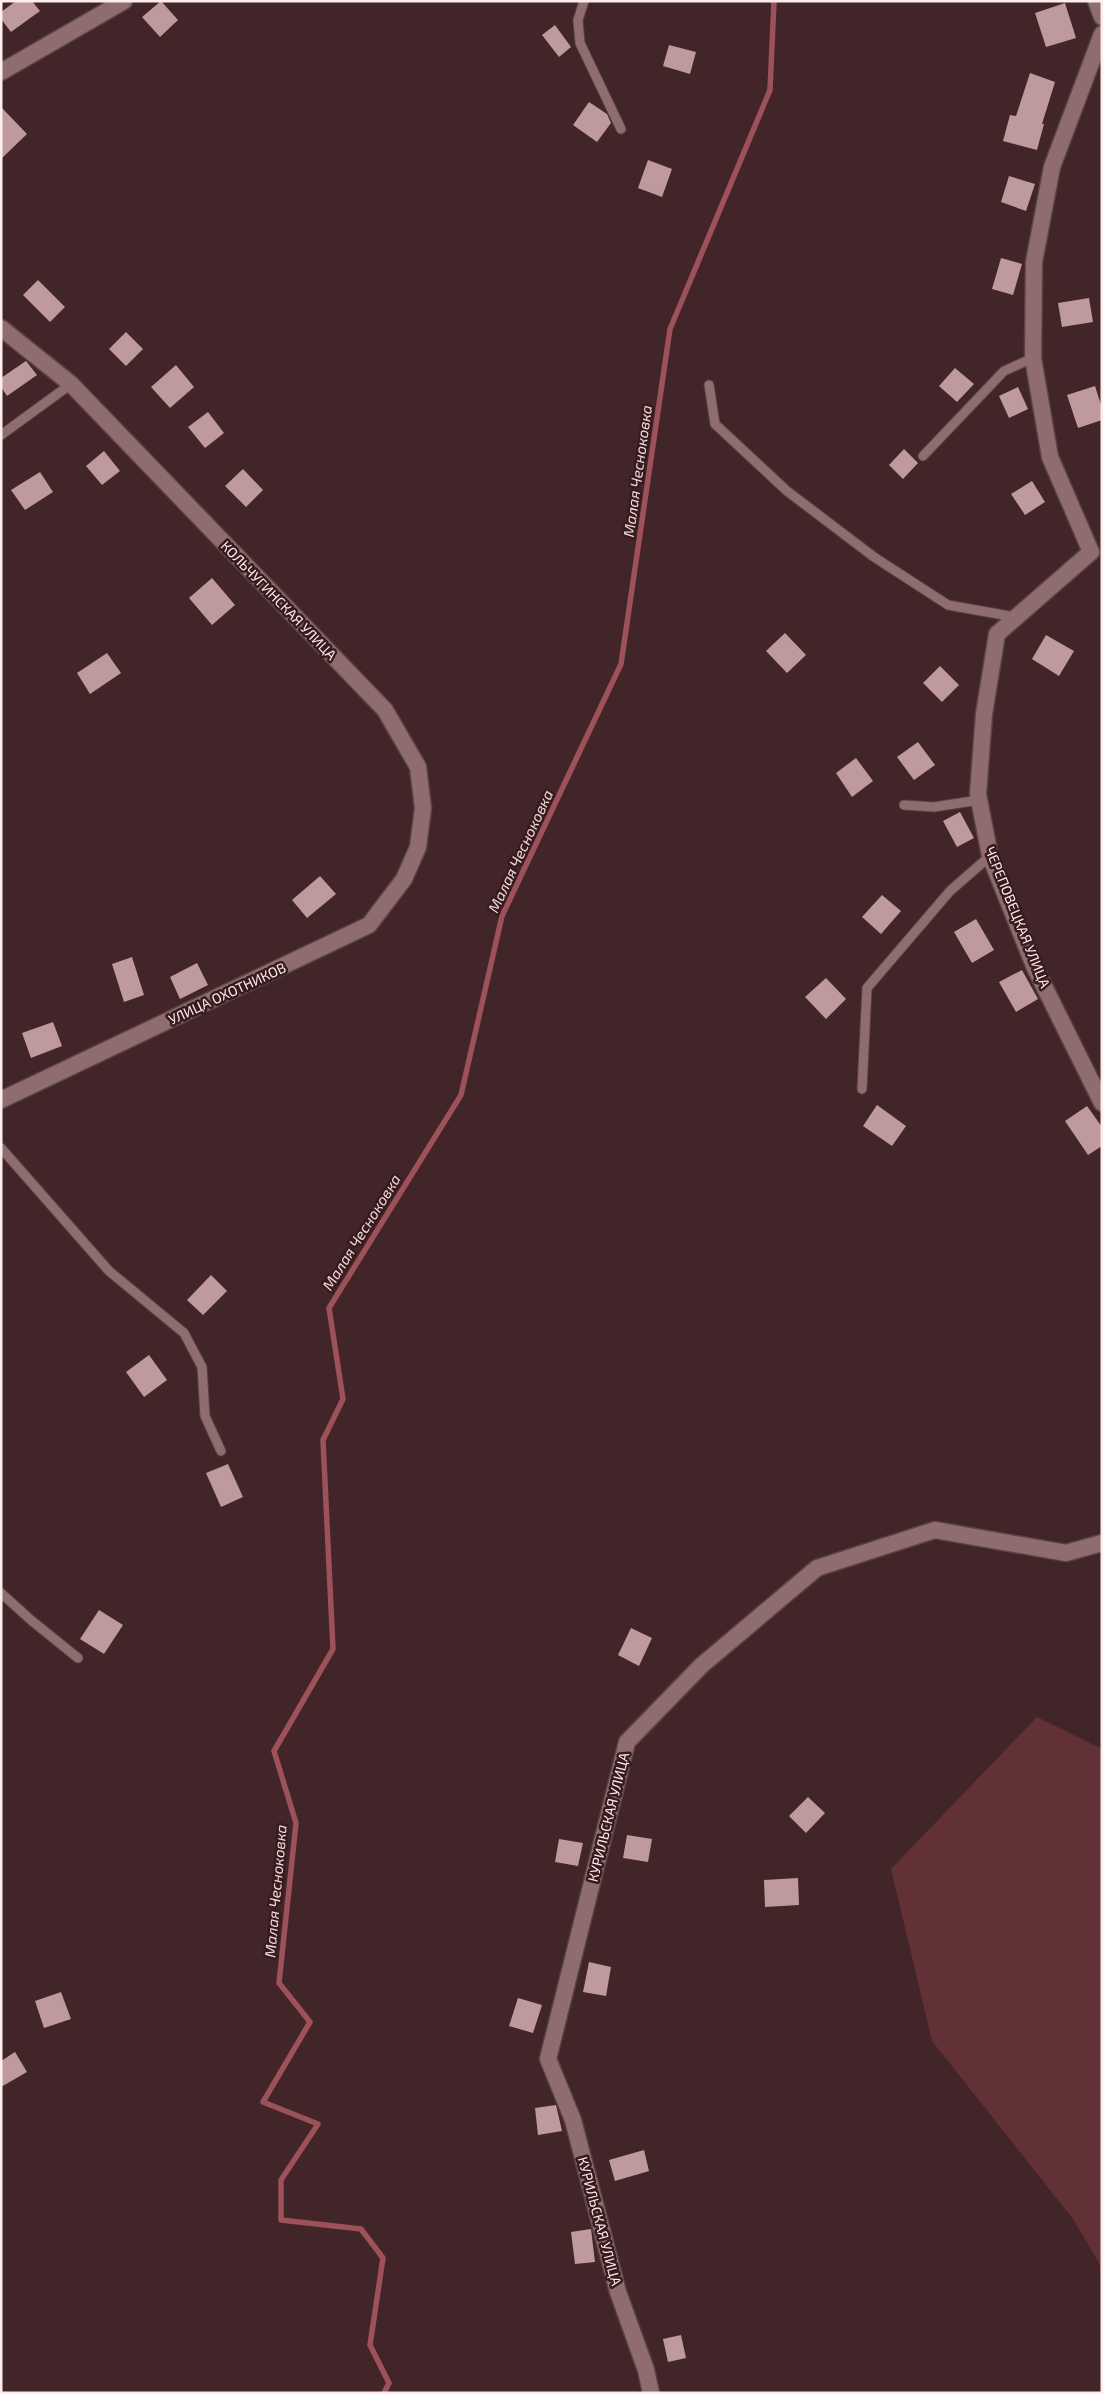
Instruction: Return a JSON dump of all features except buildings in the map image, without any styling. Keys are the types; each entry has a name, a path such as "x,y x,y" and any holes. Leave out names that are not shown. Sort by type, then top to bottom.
{"street":[{"path":"1,72 124,1"},
{"path":"1096,1 1102,17"},
{"name":"ЧЕРЕПОВЕЦКАЯ УЛИЦА","path":"1102,34 1052,168 1034,262 1033,358 1050,457 1097,555 997,634 984,714 978,794 990,856 1035,968 1102,1102"},
{"name":"КОЛЬЧУГИНСКАЯ УЛИЦА","path":"1,328 71,384 385,710 418,767 423,808 418,847"},
{"name":"УЛИЦА ОХОТНИКОВ","path":"1,1100 369,925 404,879 418,847"},
{"name":"КУРИЛЬСКАЯ УЛИЦА","path":"650,2393 646,2370 618,2292 574,2120 548,2059 627,1742 702,1665 817,1568 935,1530 1066,1552 1102,1543"}],"lane":[{"path":"584,1 578,20 580,44 622,129"},
{"path":"923,456 1004,371 1033,358"},
{"path":"1,435 71,384"},
{"path":"709,385 715,424 787,491 866,551 948,605 1016,618"},
{"path":"904,805 934,807 979,800"},
{"path":"862,1090 867,988 950,891 990,856"},
{"path":"1,1148 109,1271 184,1333 202,1367 205,1416 220,1451"},
{"path":"1,1593 78,1658"}],"shaded area":[{"path":"1037,1717 1102,1749 1102,2268 1073,2219 932,2041 891,1869"}],"waterway":[{"name":"Малая Чесноковка","path":"384,2393 389,2383 370,2345 383,2258 361,2229 281,2220 281,2180 318,2124 263,2102 310,2022 279,1983 296,1823 274,1751 333,1649 323,1440 343,1399 329,1308 461,1095 502,916 621,664 670,329 770,90 774,1"}]}
